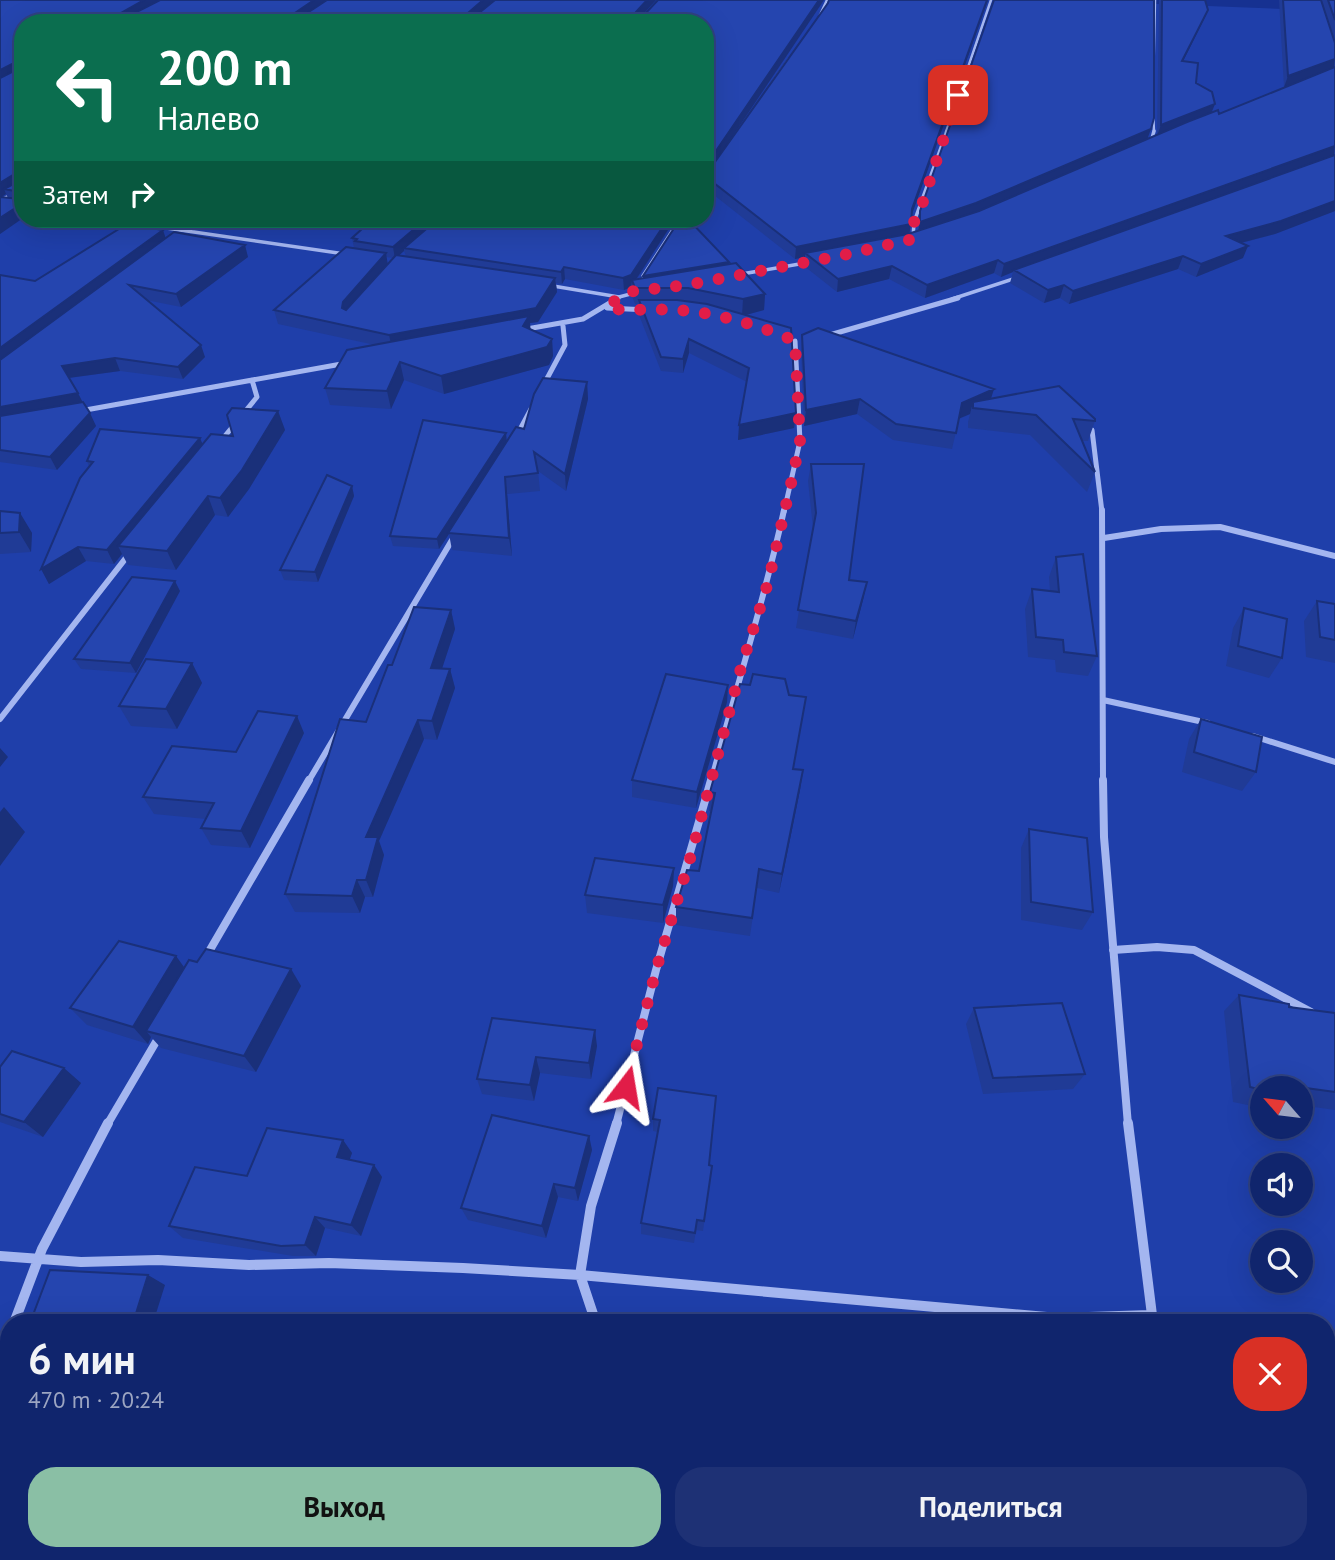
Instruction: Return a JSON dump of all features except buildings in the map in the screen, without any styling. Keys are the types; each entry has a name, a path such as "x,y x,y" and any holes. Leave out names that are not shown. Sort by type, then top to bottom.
{"street":[{"path":"818,18 827,0"},
{"path":"913,239 914,222 919,214 991,0"},
{"path":"1154,0 1155,128 1151,142 1158,139"},
{"path":"771,85 794,52"},
{"path":"0,202 11,205"},
{"path":"167,228 359,256"},
{"path":"181,237 192,228"},
{"path":"634,291 674,228"},
{"path":"905,242 922,236"},
{"path":"728,277 820,260"},
{"path":"814,339 924,309 1027,274"},
{"path":"540,283 619,297"},
{"path":"514,331 563,326 581,321 607,308 619,297 634,291 644,291"},
{"path":"607,308 652,310"},
{"path":"541,390 565,345 563,326"},
{"path":"785,337 795,341 804,340"},
{"path":"593,1314 580,1275 592,1206 621,1110 656,970 692,852 741,668 768,583 800,441 795,341"},
{"path":"74,412 355,362"},
{"path":"216,446 257,397 252,380"},
{"path":"511,447 535,402"},
{"path":"1092,430 1099,467 1104,538 1101,577 1104,837 1129,1131 1150,1314"},
{"path":"200,966 418,593 461,526"},
{"path":"1104,538 1161,529 1220,527 1335,556"},
{"path":"0,719 135,547"},
{"path":"1103,700 1217,726"},
{"path":"1241,732 1335,762"},
{"path":"1114,950 1157,947 1194,950 1325,1018"},
{"path":"17,1314 39,1257 96,1145 166,1026"},
{"path":"0,1256 80,1262 158,1260 249,1265 329,1263 580,1275 1014,1314"}],"shaded area":[{"path":"0,0 1053,0 1335,11 1335,1314 0,1314"}],"route":[{"path":"626,1087 741,668 768,583 800,441 800,407 795,341 712,314 676,309 607,308 619,297 634,291 687,285 890,246 913,239 914,222 919,214 958,95"}]}
